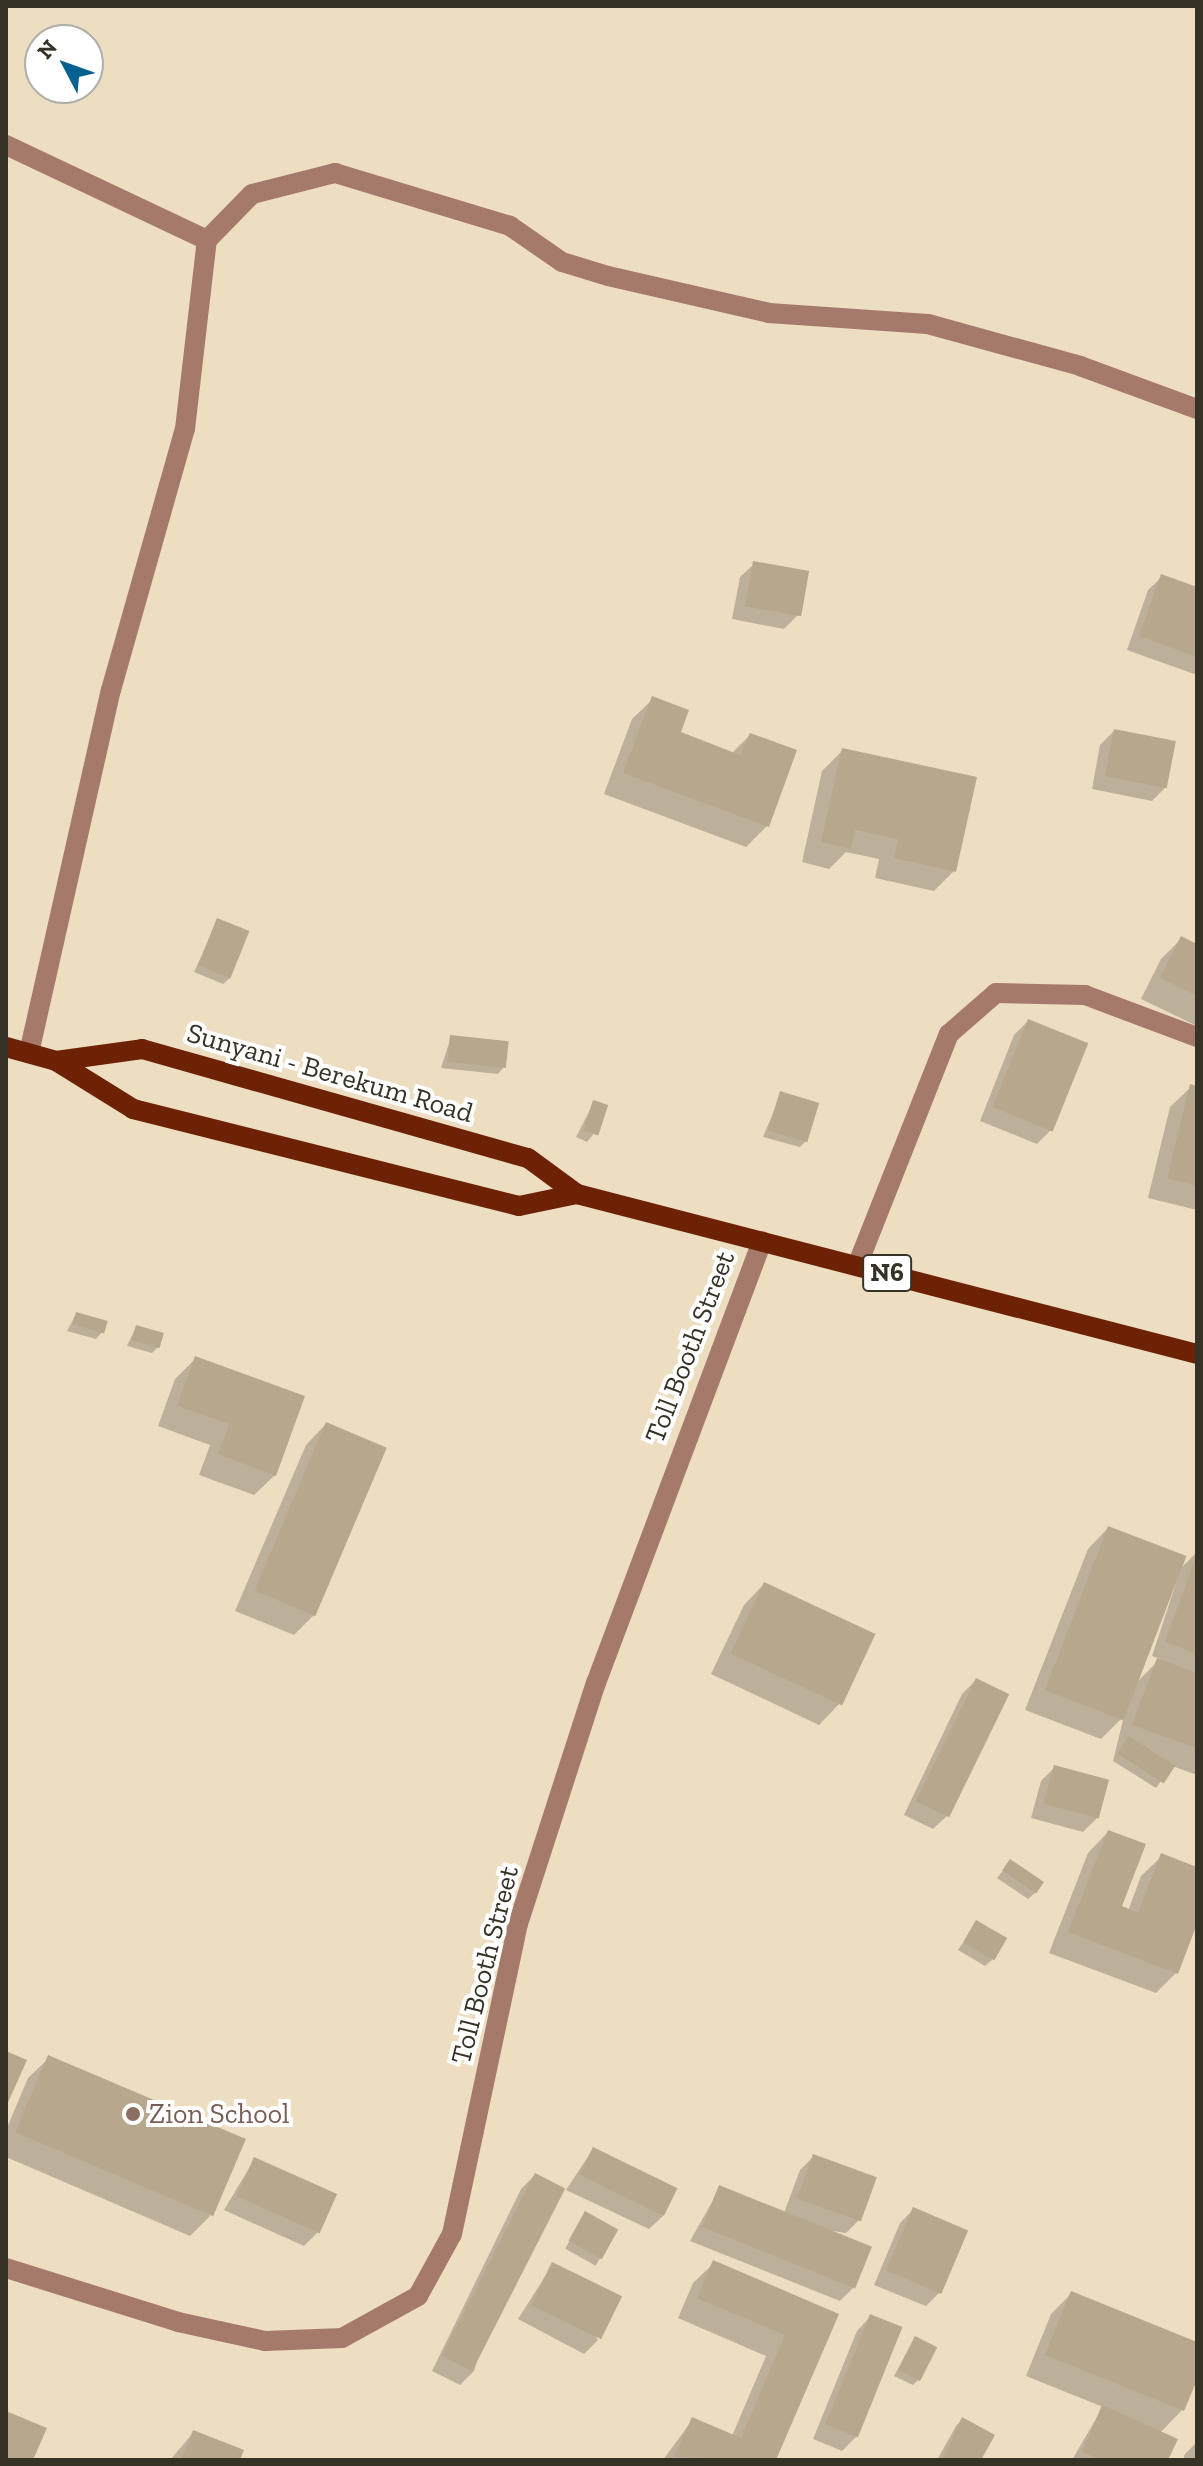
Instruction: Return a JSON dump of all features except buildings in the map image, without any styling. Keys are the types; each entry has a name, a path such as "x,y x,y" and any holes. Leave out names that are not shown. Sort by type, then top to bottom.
{"main road":[{"name":"Sunyani - Berekum Road","path":"6,1047 56,1061 133,1109 519,1206 577,1194"},
{"name":"Sunyani - Berekum Road","path":"56,1061 142,1049 528,1158 577,1194 1197,1354"}],"street":[{"path":"6,145 207,240"},
{"path":"29,1053 111,690 185,429 207,240 252,194 335,173 510,226 562,262 608,276 769,313 928,324 1080,366 1197,409"},
{"path":"857,1266 949,1034 996,993 1085,995 1197,1037"},
{"name":"Toll Booth Street","path":"6,2268 178,2322 265,2341 342,2338 418,2296 452,2234 518,1924 591,1698 762,1241"}],"place":[{"name":"Zion School","path":"133,2114"}]}
